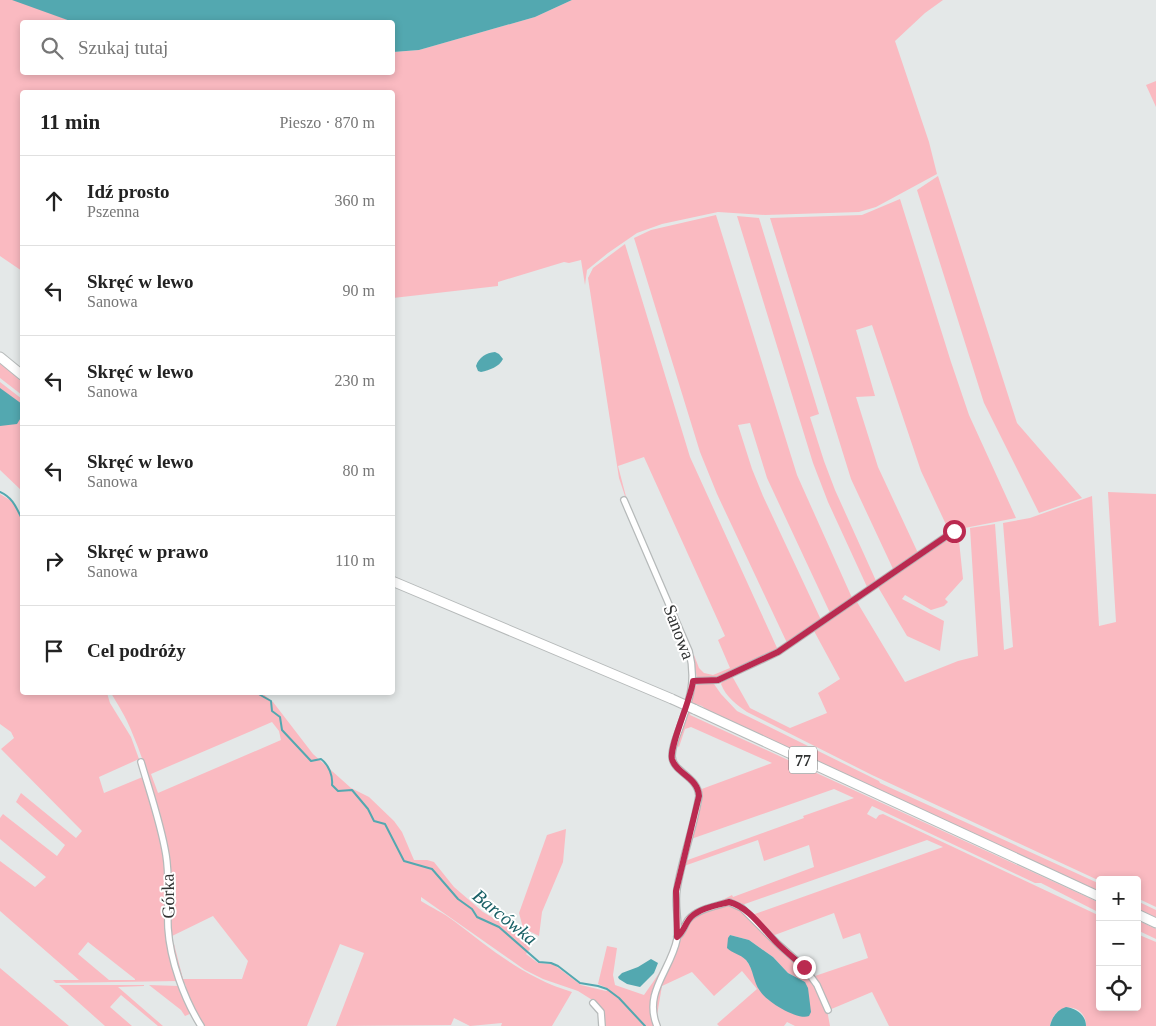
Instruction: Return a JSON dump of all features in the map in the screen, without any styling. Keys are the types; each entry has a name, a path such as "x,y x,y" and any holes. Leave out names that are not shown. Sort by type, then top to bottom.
{"main road":[{"path":"0,357 20,373"},
{"name":"77","path":"395,582 672,699 1096,895"},
{"path":"1141,916 1156,923"}],"street":[{"name":"Sanowa","path":"624,500 689,651 693,671 690,697 675,740 672,756 674,765 694,782 699,796 676,891 677,937 674,952 656,986 654,1019 657,1026"},
{"path":"693,681 718,680 778,652 954,531"},
{"name":"Górka","path":"141,762 155,807 166,856 168,931 174,962 188,1003 201,1026"},
{"name":"Sanowa","path":"677,937 681,934 689,919 696,913 729,902 735,904 742,908 804,967 818,985 828,1010"},
{"path":"593,1003 601,1012 602,1026"}],"shaded area":[{"path":"0,0 15,0 69,20 20,20 20,75 395,75 395,52 419,50 535,17 572,0 943,0 925,13 895,41 929,142 937,174 876,207 859,212 765,215 718,212 662,224 637,233 587,270 585,285 581,260 569,263 564,262 498,282 498,286 395,298 395,90 20,90 20,270 0,256"},
{"path":"1156,81 1156,107 1146,85"},
{"path":"938,176 1017,423 1082,498 1039,513 984,403 917,190"},
{"path":"900,199 969,415 1016,518 949,531 921,471 872,325 856,330 875,396 856,397 878,467 918,553 894,571 851,479 770,218 862,215"},
{"path":"716,215 797,475 853,600 831,615 767,478 750,423 738,425 763,496 822,622 788,645 717,494 700,452 634,238 651,230"},
{"path":"737,216 759,218 819,414 810,417 824,461 877,583 868,589 828,502 813,463"},
{"path":"625,244 690,457 778,650 716,678 697,678 693,657 694,655 699,668 704,673 713,675 730,668 718,640 725,636 644,457 618,466 629,508 619,478 588,278 593,268"},
{"path":"0,363 20,380 20,393 0,378"},
{"path":"0,382 20,397 20,489 0,470"},
{"path":"1108,492 1156,494 1156,907 1141,900 1141,876 1096,876 1096,879 872,775 747,712 732,700 721,684 732,675 792,646 765,662 732,676 750,708 790,728 827,713 818,693 840,679 814,631 948,536 958,531 963,579 945,599 948,602 944,606 931,610 905,595 902,599 944,621 940,651 907,636 878,587 857,602 905,682 958,661 978,656 970,528 995,524 1004,650 1013,647 1003,523 1030,518 1092,496 1099,626 1116,622"},
{"path":"0,494 13,502 20,517 20,695 108,695 110,703 131,737 139,759 99,777 104,793 145,776 162,847 166,881 169,880 167,861 151,785 129,725 112,695 264,695 273,702 313,754 351,788 369,797 394,821 402,832 414,860 434,862 454,887 483,912 522,935 530,949 526,954 538,963 553,964 581,985 606,991 609,989 598,984 607,946 617,948 613,975 615,985 644,995 662,968 669,954 673,939 675,940 654,992 652,1014 655,1026 604,1026 603,1012 597,1003 578,991 543,979 525,970 421,897 421,901 450,918 524,971 572,992 552,1026 501,1026 502,1023 470,1026 454,1018 451,1025 336,1026 364,953 340,944 307,1026 202,1026 186,994 186,986 180,975 172,944 174,944 183,979 242,979 248,961 213,916 170,937 169,916 166,915 167,939 178,981 56,983 53,980 79,980 0,911 0,861 35,887 46,877 0,839 0,818 3,814 57,856 65,845 16,802 21,793 76,838 82,831 1,749 14,738 11,732 0,724","holes":["272,722 279,731 281,740 158,793 151,774","88,942 135,979 109,980 78,954"]},
{"path":"699,684 714,684 737,711 880,783 1096,882 1096,891 693,703 690,715 1096,901 1096,911 1041,883 1035,883 872,806 867,814 876,819 879,815 883,814 1096,914 1096,1011 1141,1011 1141,936 1156,942 1156,1026 1086,1026 1082,1013 1077,1009 1064,1008 1053,1017 1050,1026 889,1026 872,992 829,1010 823,992 809,971 815,976 868,958 860,933 843,939 834,913 773,936 752,915 943,847 927,840 742,905 728,901 705,909 732,895 733,897 814,867 809,845 764,861 758,840 684,866 685,861 854,798 834,789 691,839 688,852 686,851 698,806 701,806 702,802 699,801 699,790 772,763 691,727 685,729 679,747 676,745 695,686"},
{"path":"566,829 563,862 542,912 539,936 523,928 519,913 547,835"},
{"path":"1141,903 1156,910 1156,919 1141,912"},
{"path":"727,904 740,908 802,967 811,978 827,1010 830,1026 795,1026 787,1022 784,1026 719,1026 717,1024 757,989 742,971 714,996 692,972 662,986 657,1015 655,1015 657,991 679,940 692,918","holes":["729,936 749,940 773,957 788,973 805,982 755,978 747,962"]},
{"path":"1141,922 1156,929 1156,939 1141,932"},
{"path":"0,968 69,1026 0,1026"},
{"path":"59,985 144,985 118,987 163,1026 158,1026 121,995 110,1007 132,1026 105,1026"},
{"path":"149,985 179,986 192,1013 185,1016 181,1010"}],"water":[{"path":"12,0 572,0 535,17 419,50 395,52 395,20 67,20"},
{"path":"495,352 503,359 501,362 491,369 478,371 476,366 481,358 486,354"},
{"path":"0,388 20,403 20,419 17,424 0,426"},
{"path":"730,935 749,940 773,957 788,973 805,982 808,988 811,1012 809,1016 804,1017 790,1013 775,1005 763,995 746,960 727,948"},
{"path":"651,959 658,963 654,973 640,987 627,984 619,979 618,977 622,973 638,967"},
{"path":"1066,1007 1080,1013 1086,1022 1086,1026 1050,1026 1055,1014"}],"waterway":[{"name":"Barcówka","path":"0,492 11,500 20,515"},
{"name":"Barcówka","path":"260,695 271,701 272,711 280,717 282,730 311,761 321,759 326,764 331,774 332,785 338,791 352,790 368,809 374,821 385,824 404,861 432,869 458,899 472,909 477,917 499,927 539,962 558,966 580,983 607,989 619,998 645,1026"}],"route":[{"path":"804,967 742,908 729,902 696,913 689,919 680,936 677,937 676,891 699,796 694,782 674,765 672,756 693,681 701,682 724,678 778,652 954,531"}]}
